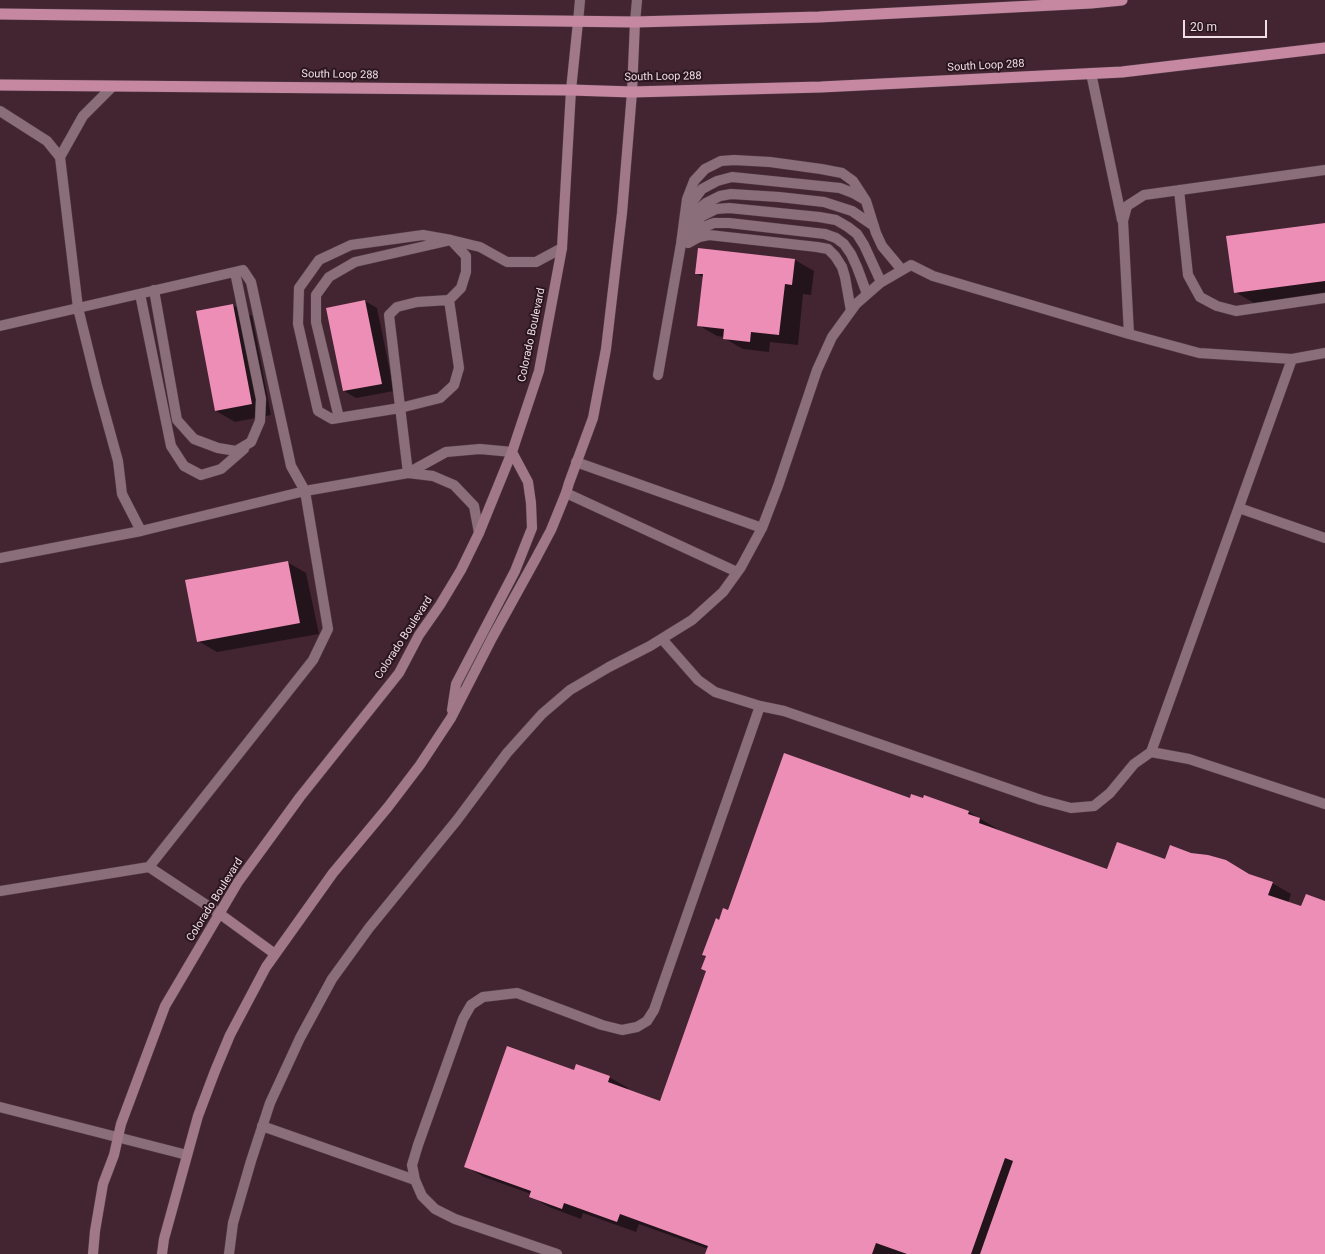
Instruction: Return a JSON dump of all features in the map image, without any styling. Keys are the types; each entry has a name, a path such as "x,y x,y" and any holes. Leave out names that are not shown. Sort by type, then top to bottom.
{"highway":[{"path":"0,14 635,22 819,17 1122,0"},
{"name":"South Loop 288","path":"0,85 571,90 632,92 821,87 1122,72 1325,48"}],"main road":[{"name":"Colorado Boulevard","path":"93,1254 94,1231 103,1184 114,1155 121,1124 165,1006 238,882 300,797 399,673 419,635 440,605 461,570 479,533 512,452 539,371 562,248 571,90 578,22"},
{"path":"162,1254 164,1239 198,1116 230,1035 266,967 333,873 388,807 420,765 451,718 492,638 536,560 551,530 566,493 592,418 606,349 622,213 632,92 635,22"},
{"path":"451,718 456,684 515,571 532,528 528,482 512,452"},
{"path":"220,914 275,954"}],"street":[{"name":"Colorado Boulevard","path":"578,22 580,0"},
{"path":"635,22 637,0"},
{"path":"1091,73 1122,221 1128,334"},
{"path":"60,157 84,116 113,86"},
{"path":"0,111 47,141 60,157 78,308 118,461 122,494 140,531"},
{"path":"658,375 681,244 687,199 694,181 706,169 721,161 734,160 770,162 842,173 853,181 866,201 882,246 902,270"},
{"path":"1122,221 1127,206 1144,195 1325,170"},
{"path":"685,211 702,189 717,181 732,177 840,188 853,193 866,201"},
{"path":"1179,190 1188,275 1200,297 1217,306 1236,311 1325,298"},
{"path":"683,226 691,215 706,203 720,196 731,194 824,202 852,211 874,226"},
{"path":"681,244 702,216 716,209 729,208 836,220 857,234 864,245 881,282"},
{"path":"681,244 701,228 714,223 729,222 825,234 836,238 844,244 857,267 867,294"},
{"path":"449,300 459,368 454,384 440,398 400,408 332,419 318,411 298,324 299,288 319,260 351,245 423,235 480,247 507,262 536,262 562,248"},
{"path":"681,244 709,235 828,249 835,256 842,267 851,311"},
{"path":"408,473 389,315 397,307 403,305 417,302 449,300 461,288 466,272 466,256 451,240"},
{"path":"339,418 316,322 316,295 329,277 355,262 451,240"},
{"path":"229,1254 233,1223 270,1103 300,1038 332,979 369,928 457,820 507,753 542,714 570,690 609,667 662,639 692,620 723,592 738,572 762,528 778,486 817,370 832,337 856,304 881,282 911,265 933,276 1128,334 1199,353 1292,359 1325,353"},
{"path":"0,326 243,270 251,282 291,466 305,491 328,629 313,660 149,867 0,891"},
{"path":"140,294 171,446 184,466 201,475 221,469 252,442 260,421 261,399 235,272"},
{"path":"154,290 177,420 194,439 218,448 236,450 252,442"},
{"path":"662,639 698,680 715,692 760,706 784,711 1033,798 1071,808 1094,806 1110,793 1134,764 1151,752 1292,359"},
{"path":"408,473 446,452 480,449 512,452"},
{"path":"576,462 762,528"},
{"path":"0,558 140,531 305,491 408,473 433,476 454,485 474,506 479,533"},
{"path":"566,493 738,572"},
{"path":"1239,508 1325,538"},
{"path":"557,1254 455,1219 435,1209 422,1196 415,1180 412,1165 462,1019 471,1005 483,997 517,993 602,1025 622,1030 637,1027 648,1021 654,1010 760,706"},
{"path":"1151,752 1189,759 1325,804"},
{"path":"149,867 220,914"},
{"path":"0,1107 187,1155"},
{"path":"262,1126 415,1180"}],"shaded area":[{"path":"0,0 1325,0 1325,1254 0,1254"}],"building":[{"path":"1325,223 1325,281 1234,293 1226,236"},
{"path":"698,248 795,259 792,285 785,284 779,335 751,332 750,342 723,339 724,329 697,326 703,274 695,274"},
{"path":"365,300 382,384 343,391 326,308"},
{"path":"233,304 252,404 215,411 196,311"},
{"path":"288,561 300,623 197,642 185,580"},
{"path":"784,753 910,798 911,794 923,798 924,795 969,811 968,814 980,818 979,823 1107,869 1117,842 1165,859 1170,845 1191,853 1208,855 1226,860 1249,874 1273,882 1268,895 1301,906 1306,894 1325,901 1325,1254 980,1254 1013,1161 1005,1158 971,1254 907,1254 876,1243 872,1254 705,1254 708,1246 620,1214 617,1222 564,1203 562,1209 529,1197 531,1191 464,1167 507,1046 574,1070 576,1064 610,1076 608,1082 660,1101 706,971 701,969 706,956 702,955 716,918 719,920 723,908 728,910"}]}
